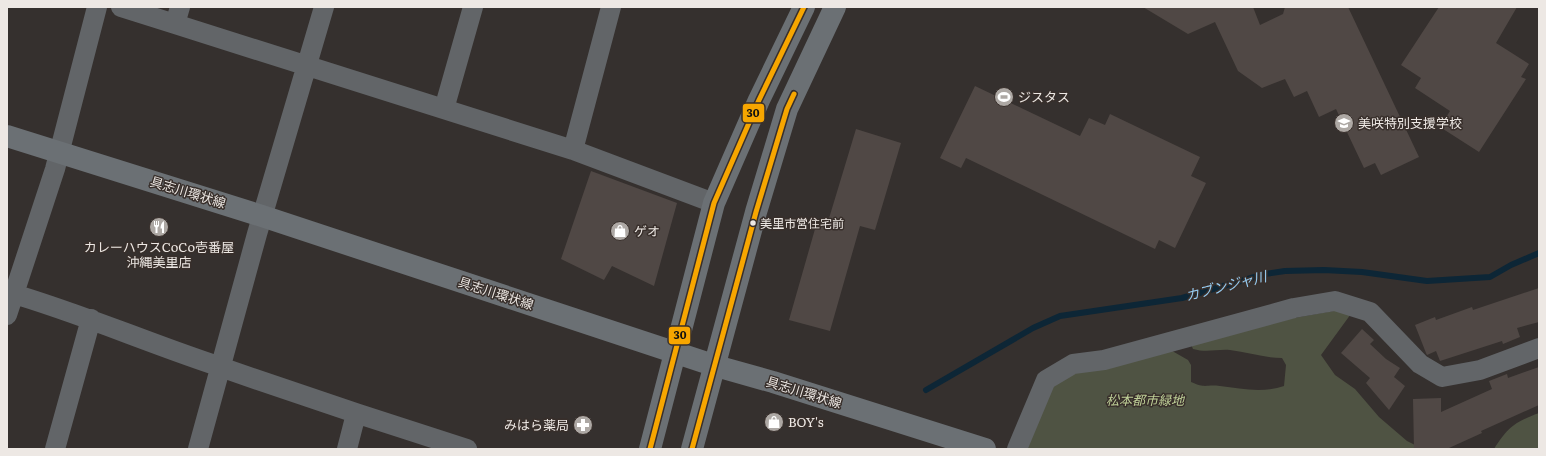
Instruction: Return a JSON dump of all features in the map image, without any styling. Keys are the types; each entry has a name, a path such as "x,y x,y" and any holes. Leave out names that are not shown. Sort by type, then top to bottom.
{"main road":[{"path":"650,449 714,202 759,100 804,7"},
{"path":"692,449 716,366 756,212 787,110 835,7"},
{"name":"具志川環状線","path":"7,136 262,216 716,366 773,382 985,449"}],"street":[{"path":"7,315 10,292 59,152 97,7"},
{"path":"122,7 177,15 308,67 573,150 714,202"},
{"path":"198,449 219,367 262,216 308,67 324,7"},
{"path":"444,109 473,7"},
{"path":"573,150 611,7"},
{"path":"10,292 91,319 219,367 356,414 467,449"},
{"path":"1017,449 1046,380 1073,364 1104,360 1294,308 1335,301 1370,312 1420,364 1442,377 1480,370 1539,348"},
{"path":"55,449 91,319"},
{"path":"347,449 356,414"}],"green space":[{"name":"松本都市緑地","path":"1356,307 1321,355 1335,375 1355,389 1379,417 1407,441 1423,449 1017,449 1046,380 1160,344 1188,360 1191,365 1191,382 1196,384 1203,386 1252,390 1276,388 1284,386 1286,365 1282,358 1230,350 1207,351 1193,349 1188,337"},
{"path":"1539,413 1539,449 1494,449 1508,430 1513,426 1524,419"}],"building":[{"path":"1143,7 1253,7 1260,25 1283,14 1285,7 1348,7 1419,157 1381,175 1375,163 1364,168 1336,109 1319,117 1307,91 1294,97 1285,79 1262,88 1238,71 1215,22 1188,34"},
{"path":"1439,7 1517,7 1496,43 1529,64 1521,77 1526,79 1479,152 1440,127 1450,111 1415,88 1421,78 1401,65"},
{"path":"975,86 1080,136 1089,118 1105,125 1110,114 1200,157 1191,176 1206,183 1175,248 1159,240 1155,249 966,158 961,168 940,158"},
{"path":"856,129 901,143 875,230 860,226 830,331 789,320 817,222 827,225"},
{"name":"ゲオ","path":"591,171 677,203 654,286 612,266 604,280 561,259"},
{"path":"1539,288 1539,322 1517,328 1520,337 1503,344 1502,341 1440,361 1436,351 1427,355 1415,325 1435,317 1436,320 1472,307 1473,310"},
{"path":"1362,329 1374,340 1370,344 1386,359 1400,368 1394,377 1405,386 1389,410 1366,383 1370,378 1341,353"},
{"path":"1539,367 1539,405 1481,431 1482,433 1449,448 1414,449 1413,399 1441,398 1441,412 1492,389 1489,381 1507,374 1508,378"}],"waterway":[{"name":"カブンジャ川","path":"926,390 1033,328 1060,316 1182,298 1265,274 1285,271 1324,270 1362,272 1427,281 1490,277 1511,265 1539,253"}],"transit line":[{"name":"30","path":"650,449 714,203 759,100 804,7"},
{"name":"30","path":"692,449 756,212 787,109 794,94"}],"place":[{"name":"ジスタス","path":"1004,97"},
{"name":"美咲特別支援学校","path":"1344,123"},
{"name":"美里市営住宅前","path":"753,223"},
{"name":"カレーハウスCoCo壱番屋 沖縄美里店","path":"159,227"},
{"name":"ゲオ","path":"620,231"},
{"name":"BOY's","path":"774,422"},
{"name":"みはら薬局","path":"583,425"}]}
